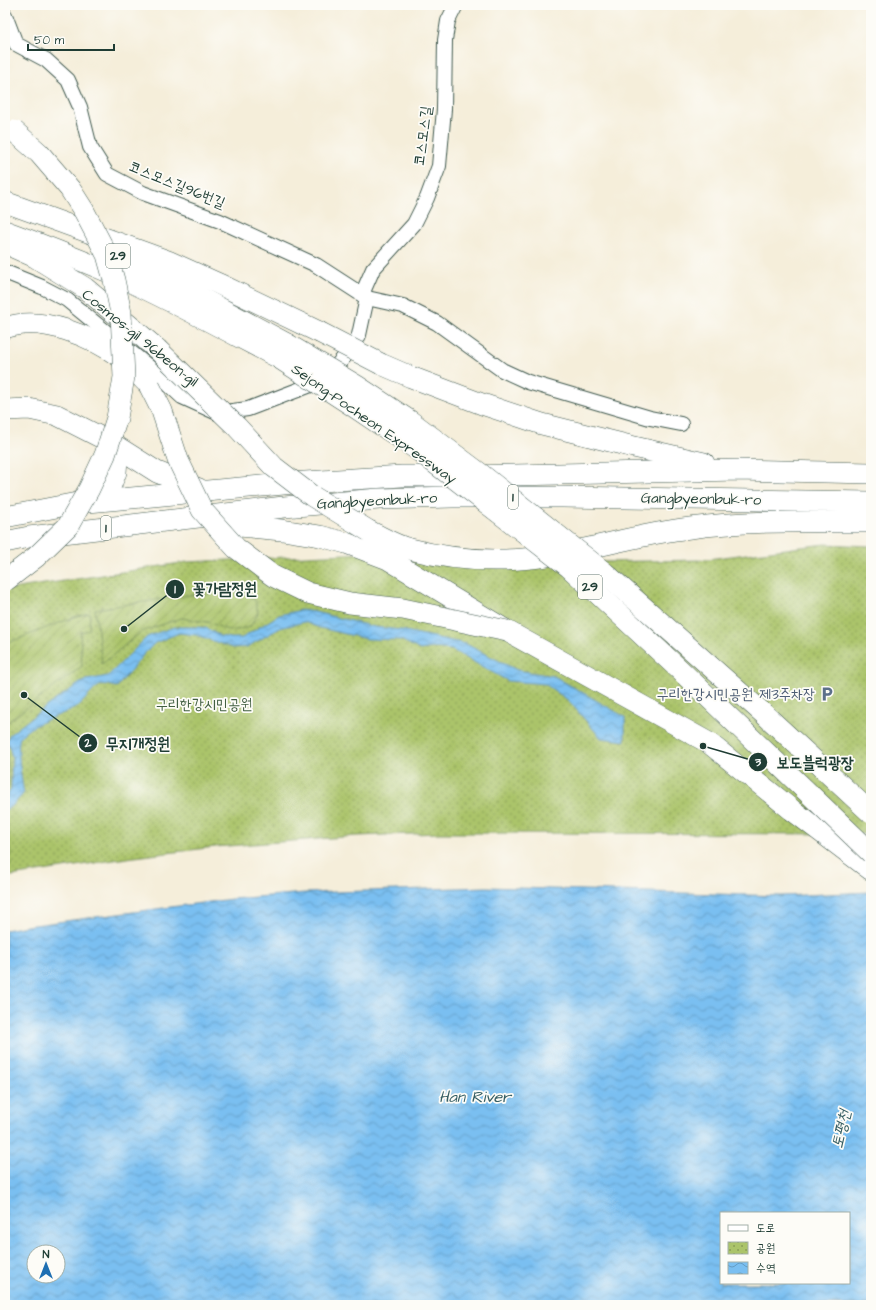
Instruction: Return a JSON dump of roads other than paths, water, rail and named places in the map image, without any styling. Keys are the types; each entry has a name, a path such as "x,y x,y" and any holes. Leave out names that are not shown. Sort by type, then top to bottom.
{"highway":[{"path":"5,581 36,557 68,526 89,489 105,455 117,418 124,377 121,313 107,255 84,211 70,190 39,153 9,128"},
{"path":"5,202 168,261 319,332 381,364 410,377 482,404 542,424 634,447 738,470"},
{"name":"Sejong-Pocheon Expressway","path":"5,212 99,247 226,310 283,351 350,404 418,450 569,567 686,676 871,853"},
{"name":"Sejong-Pocheon Expressway","path":"5,231 119,277 225,330 283,351 358,386 410,421 488,480 605,573 764,714 871,813"},
{"path":"5,244 34,257 85,288 157,349 237,427 274,467 312,496 369,531 409,549 439,555 479,560 519,559 558,554 662,532 736,522 871,522"},
{"path":"5,328 32,323 52,325 74,332 123,359 149,385 162,411 178,460 202,510 236,548 273,576 315,595 350,603 403,610 507,631"},
{"path":"5,396 29,409"},
{"path":"5,410 29,409 57,415 108,441 156,472 204,490"},
{"path":"77,503 97,496 110,487 116,472 117,459 108,441"},
{"name":"Gangbyeonbuk-ro","path":"5,517 77,503 204,490 402,476 477,476 738,470 871,473"},
{"name":"Gangbyeonbuk-ro","path":"5,542 29,537 379,499 452,497 685,498 871,502"},
{"path":"182,520 282,530 320,536 346,543 388,559 507,631 709,743 792,810 871,870"}],"street":[{"name":"코스모스길","path":"367,298 363,292 373,269 414,224 427,198 439,166 444,109 445,40 448,21 456,5"},
{"name":"코스모스길96번길","path":"5,14 16,44 46,60 68,80 80,107 90,148 107,174 143,193 220,221 316,265 367,298"},
{"name":"Cosmos-gil 96beon-gil","path":"5,272 67,300 156,372 182,397 217,413 248,409 324,380 354,346 359,335 367,298"},
{"path":"367,298 403,306 437,323 502,370 528,382 650,418 681,424"}],"water":[{"path":"301,610 375,627 401,630 466,644 517,670 554,676 625,717 625,741 601,738 568,700 545,684 508,681 452,650 433,648 420,650 401,640 367,639 320,628 304,622 280,628 247,647 233,648 196,635 179,633 155,643 117,687 106,685 99,686 77,707 38,724 24,733 20,738 19,749 24,793 12,806 5,810 5,800 11,789 12,756 7,741 9,735 80,683 86,680 108,676 147,637 174,627 198,627 206,628 220,636 242,638 279,615"},
{"name":"Han River","path":"486,887 781,896 871,892 871,1305 5,1305 5,930 232,899 305,893"}],"place":[{"name":"꽃가람정원","path":"124,629"},
{"name":"구리한강시민공원 제3주차장","path":"827,694"},
{"name":"무지개정원","path":"24,695"},
{"name":"보도블럭광장","path":"703,746"}],"park label":[{"name":"구리한강시민공원","path":"204,704"}],"water label":[{"name":"토평천","path":"841,1129"}]}
